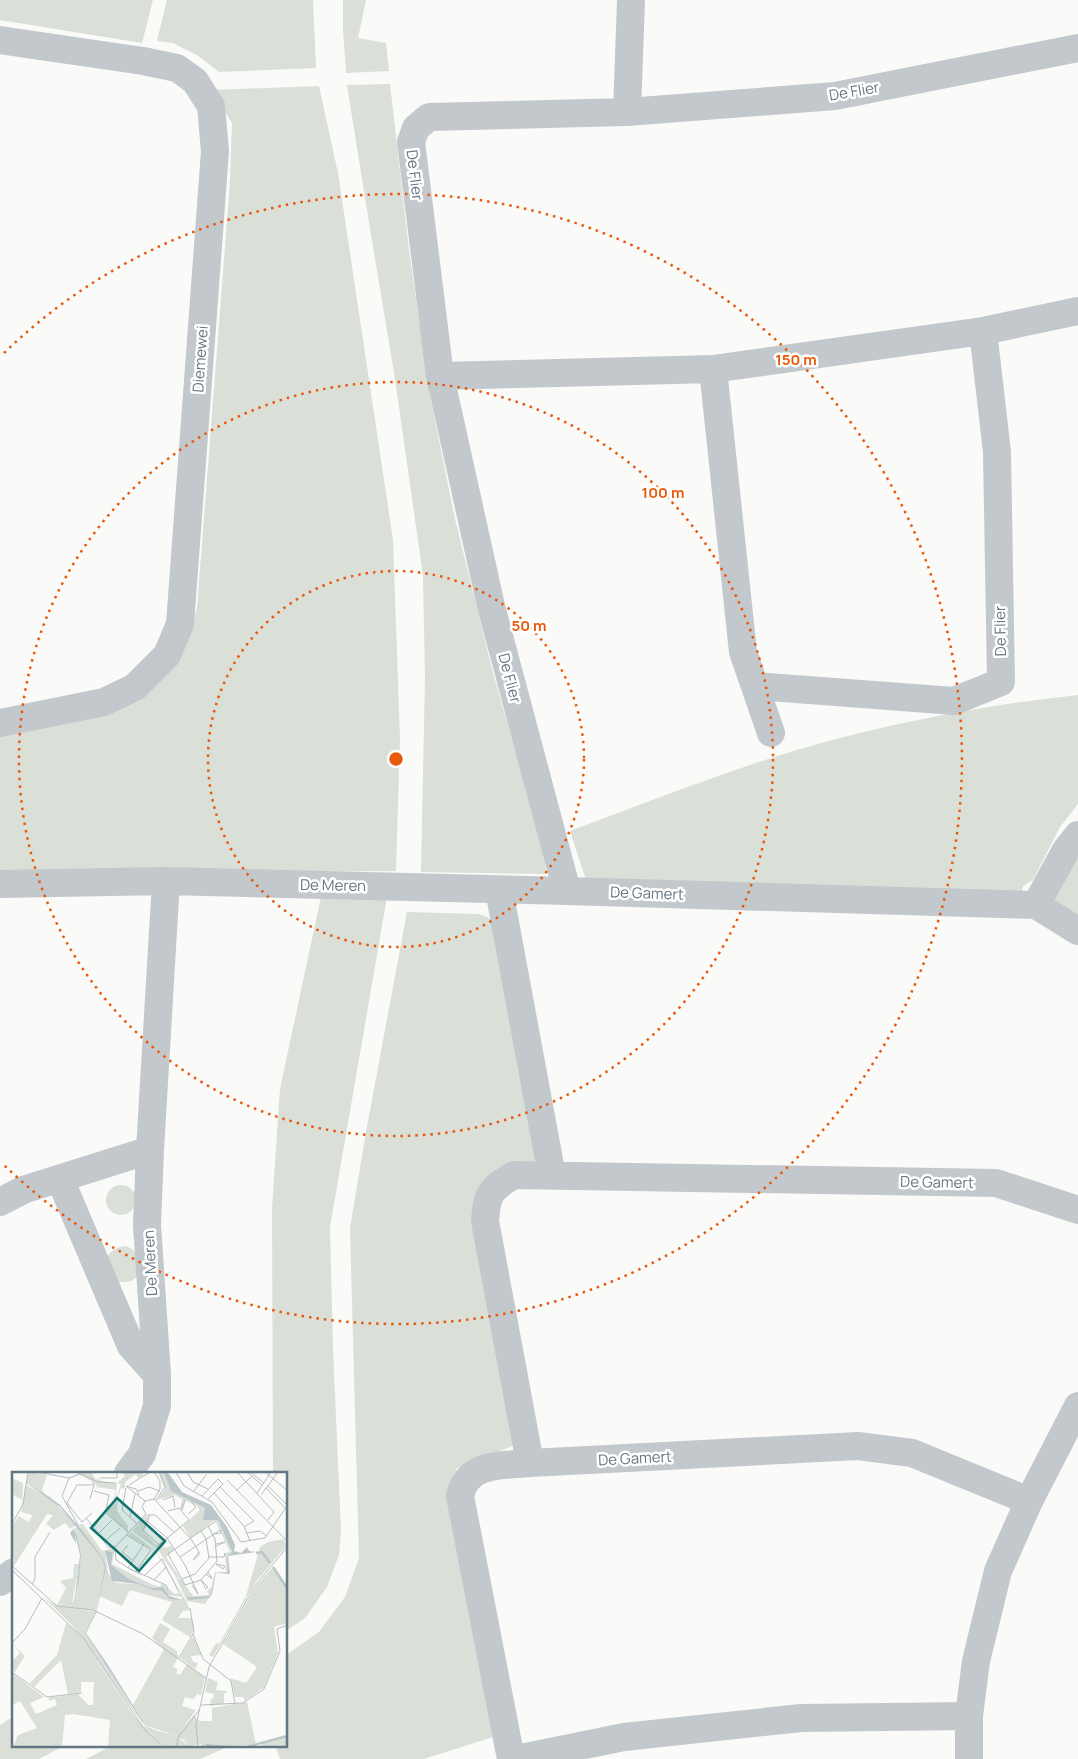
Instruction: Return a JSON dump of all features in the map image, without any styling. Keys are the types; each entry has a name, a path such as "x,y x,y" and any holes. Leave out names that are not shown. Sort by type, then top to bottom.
{"street":[{"path":"627,112 630,0"},
{"name":"Diemewei","path":"0,40 143,61 177,68 195,81 211,106 215,151 180,624 167,655 135,687 104,702 0,724"},
{"name":"De Flier","path":"568,891 491,606 440,376 410,142 416,128 429,117 627,112 836,96 1078,48"},
{"path":"440,376 713,369 983,330 1078,310"},
{"name":"De Flier","path":"755,686 954,701 1001,682 997,452 983,330"},
{"path":"713,369 743,652 770,733"},
{"path":"1078,834 1066,850 1036,905 1078,931"},
{"name":"De Meren","path":"129,1472 142,1454 157,1406 157,1375 147,1225 166,881"},
{"name":"De Meren","path":"0,884 166,881 499,890"},
{"path":"499,890 552,1176"},
{"name":"De Gamert","path":"499,890 1036,905"},
{"path":"0,1202 23,1190 150,1150"},
{"name":"De Gamert","path":"530,1463 485,1221 486,1201 498,1185 514,1175 996,1183 1078,1210"},
{"path":"60,1179 131,1346 157,1375"},
{"path":"969,1759 968,1716 976,1662 998,1571 1029,1501 1078,1406"},
{"name":"De Gamert","path":"511,1759 460,1496 462,1487 470,1476 482,1468 530,1463 858,1446 912,1453 1029,1501"},
{"path":"0,1582 12,1573"},
{"path":"516,1759 624,1737 801,1718 968,1716"}],"shaded area":[{"path":"0,0 153,0 142,43 0,20"},
{"path":"167,0 313,0 316,68 219,72 197,55 173,43 157,41"},
{"path":"343,0 366,0 358,38 386,43 389,71 346,73"},
{"path":"390,84 409,250 430,396 455,519 493,673 541,840 547,874 421,872 425,678 423,576 395,379 347,85"},
{"path":"319,86 338,173 393,540 400,738 396,871 0,873 0,726 161,678 187,644 197,608 230,182 232,123 211,90"},
{"path":"1078,695 1078,804 1060,827 1033,880 1023,886 1022,893 586,880 570,831 733,771 832,740 954,713"},
{"path":"1078,856 1078,922 1052,905"},
{"path":"321,897 387,897 330,1227 341,1531 339,1555 327,1587 305,1618 288,1630 288,1472 273,1472 272,1208 280,1089"},
{"path":"407,912 478,914 488,917 496,927 536,1161 510,1168 485,1183 514,1445 476,1462 457,1468 449,1487 496,1736 424,1759 280,1759 275,1746 288,1746 288,1654 319,1632 345,1597 359,1558 350,1228"},
{"path":"121,1185 127,1186 135,1194 135,1206 127,1214 121,1215 115,1214 107,1206 106,1200 107,1194 115,1186"},
{"path":"126,1246 139,1257 140,1271 137,1277 131,1281 114,1280 106,1258 114,1249"},
{"path":"12,1717 12,1746 64,1746 39,1759 0,1759 0,1725"},
{"path":"111,1746 230,1746 200,1759 86,1759"}]}
